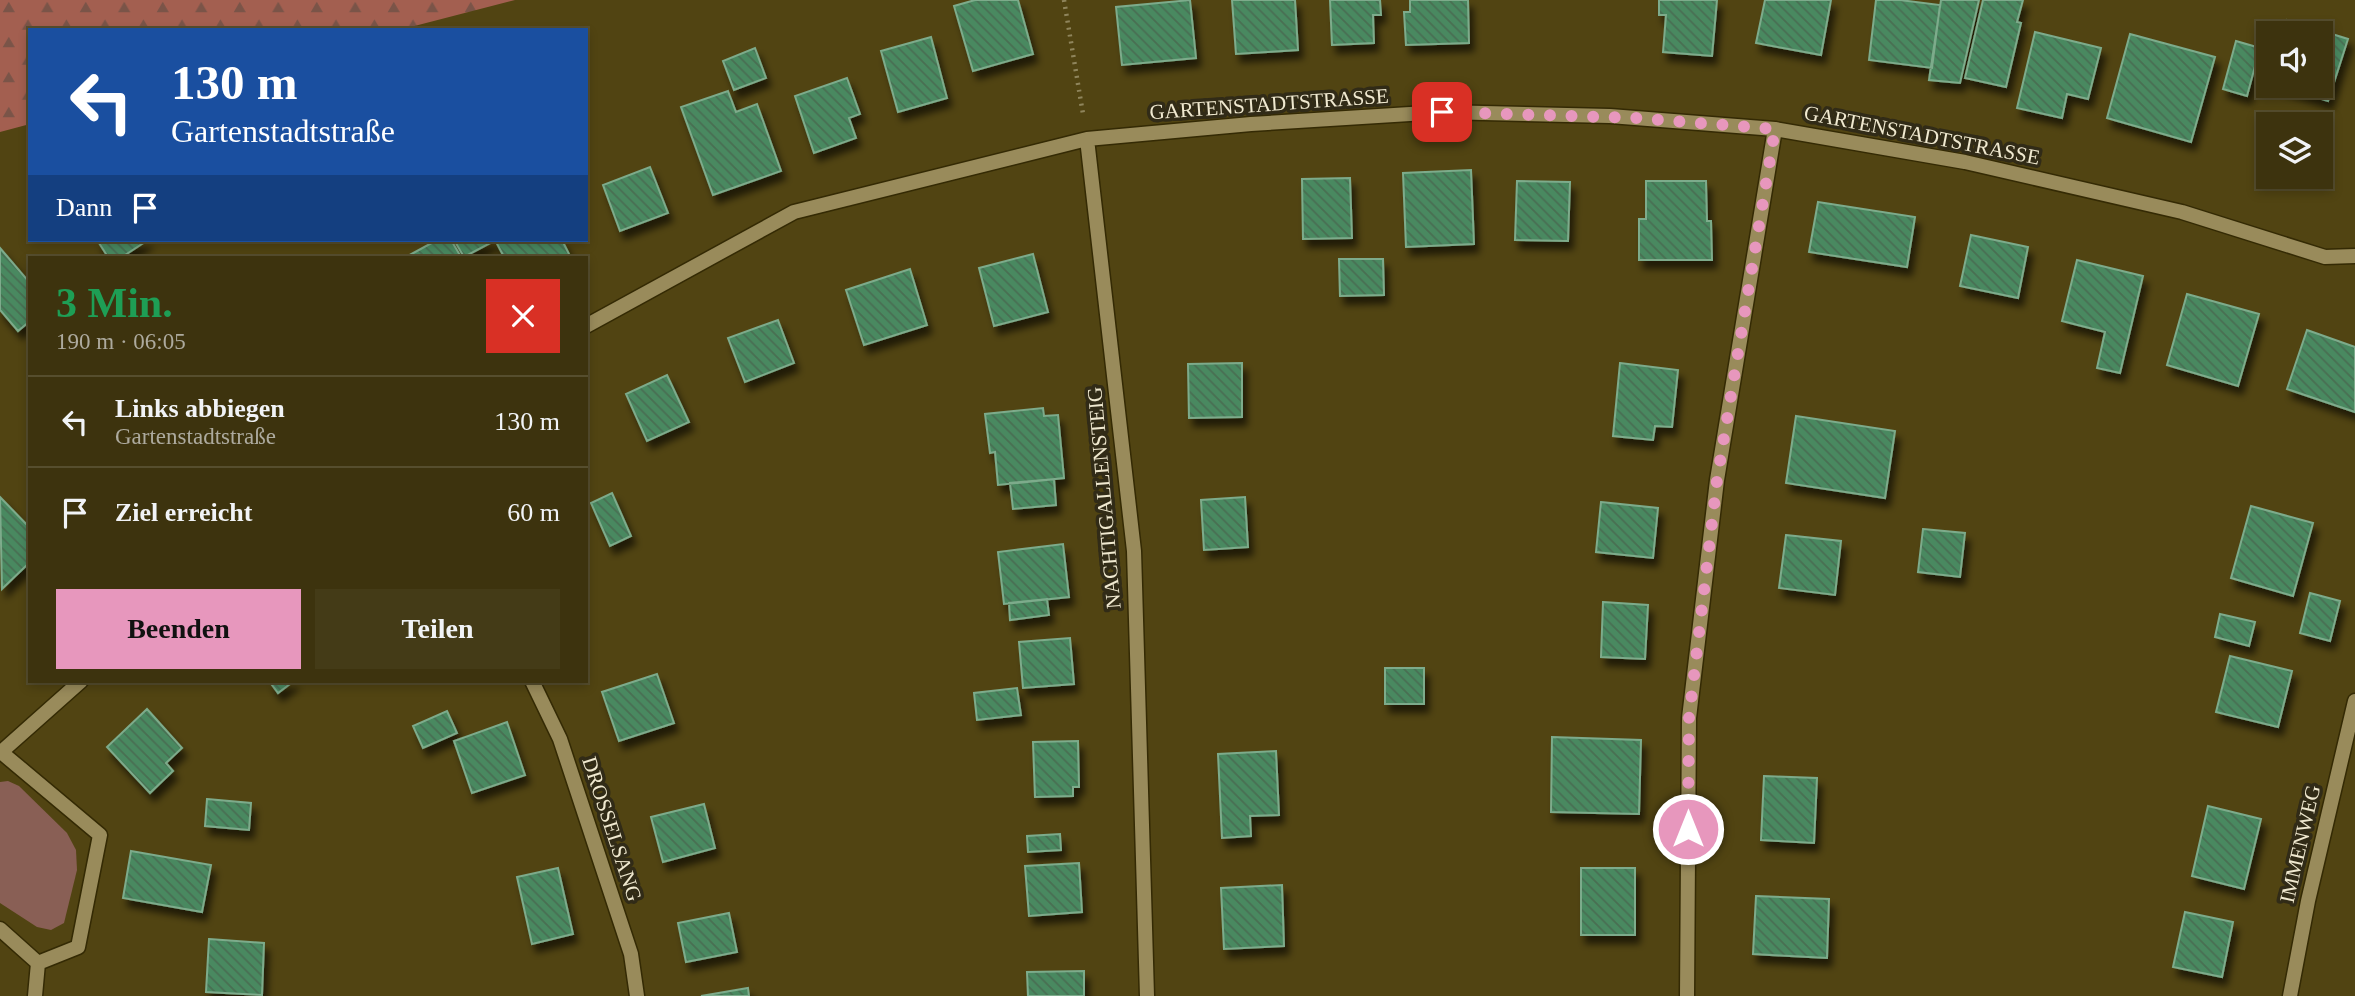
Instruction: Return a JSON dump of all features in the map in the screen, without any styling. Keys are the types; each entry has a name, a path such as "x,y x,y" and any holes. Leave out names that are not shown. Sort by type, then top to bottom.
{"street":[{"name":"GARTENSTADTSTRASSE","path":"588,325 794,212 1087,139 1251,124 1442,112 1623,117 1775,129 1965,162 2182,212 2325,257 2355,256"},
{"path":"1687,996 1689,718 1717,480 1775,129"},
{"name":"NACHTIGALLENSTEIG","path":"1087,139 1134,551 1147,996"},
{"path":"38,964 78,947 100,835 1,753 79,683"},
{"name":"DROSSELSANG","path":"533,683 561,739 631,954 637,996"},
{"name":"IMMENWEG","path":"2290,996 2308,901 2355,701"},
{"path":"0,929 38,964"},
{"path":"35,996 38,964"}],"path":[{"path":"1064,0 1087,139"}],"shaded area":[{"path":"8,781 19,786 67,833 76,850 77,870 64,923 51,930 37,927 0,903 0,782"}],"green space":[{"path":"0,0 515,0 407,28 28,28 28,125 0,132"}],"building":[{"path":"975,0 1018,0 1033,54 973,71 954,6"},
{"path":"1190,0 1196,58 1122,65 1116,7"},
{"path":"1232,0 1295,0 1298,50 1236,54"},
{"path":"1330,0 1380,0 1381,15 1373,15 1374,43 1332,45"},
{"path":"1410,0 1468,0 1469,43 1406,45 1404,12 1410,12"},
{"path":"1659,0 1717,0 1712,56 1663,52 1666,15 1659,15"},
{"path":"1765,0 1831,0 1821,55 1756,43"},
{"path":"1876,0 1940,5 1932,68 1869,60"},
{"path":"1941,0 1979,0 1960,83 1929,80"},
{"path":"1983,0 2023,0 2017,22 2021,23 2006,87 1965,78"},
{"path":"2035,32 2101,48 2088,99 2067,94 2062,118 2017,108"},
{"path":"2130,34 2215,57 2191,142 2107,118"},
{"path":"2333,34 2348,39 2333,86"},
{"path":"931,37 947,98 898,112 881,51"},
{"path":"2236,41 2256,47 2256,63 2247,96 2223,89"},
{"path":"755,48 766,78 734,90 723,61"},
{"path":"847,78 860,114 849,118 856,138 814,153 795,96"},
{"path":"728,91 736,112 757,104 781,171 713,195 681,107"},
{"path":"650,167 668,213 620,231 603,185"},
{"path":"1471,170 1474,244 1406,247 1403,173"},
{"path":"1350,178 1352,238 1303,239 1302,179"},
{"path":"1517,181 1570,182 1568,241 1515,240"},
{"path":"1646,181 1706,181 1712,260 1639,260 1639,219 1646,219"},
{"path":"1818,202 1915,217 1907,267 1809,252"},
{"path":"1971,235 2028,247 2018,298 1960,286"},
{"path":"98,242 145,242 124,256 107,256"},
{"path":"433,242 452,242 460,256 408,256"},
{"path":"455,242 492,242 466,256"},
{"path":"496,242 563,242 570,256 503,256"},
{"path":"0,248 28,281 28,323 18,331 0,310"},
{"path":"1033,254 1048,312 994,326 979,268"},
{"path":"1339,259 1383,259 1384,295 1340,296"},
{"path":"2077,260 2143,276 2120,373 2097,368 2105,332 2062,321"},
{"path":"910,269 927,325 864,345 846,290"},
{"path":"2187,294 2259,314 2238,386 2167,365"},
{"path":"778,320 794,363 745,382 728,338"},
{"path":"2307,330 2355,347 2355,412 2287,389"},
{"path":"1242,363 1242,417 1189,418 1188,364"},
{"path":"1620,363 1678,370 1672,427 1655,426 1653,440 1613,436"},
{"path":"667,375 689,422 647,441 626,394"},
{"path":"1043,408 1044,416 1058,415 1064,478 998,485 995,452 990,453 985,414"},
{"path":"1796,416 1895,431 1885,498 1786,483"},
{"path":"1054,479 1056,505 1013,509 1010,483"},
{"path":"612,493 631,536 610,546 591,503"},
{"path":"0,497 28,526 28,564 2,589"},
{"path":"1245,497 1248,547 1204,550 1201,500"},
{"path":"1601,502 1658,508 1653,558 1596,552"},
{"path":"2251,506 2313,523 2293,596 2231,578"},
{"path":"1923,529 1965,533 1960,577 1918,572"},
{"path":"1786,535 1841,541 1835,595 1779,588"},
{"path":"1063,544 1069,597 1004,604 998,552"},
{"path":"2310,593 2340,601 2330,641 2300,633"},
{"path":"1047,599 1049,615 1010,620 1009,603"},
{"path":"1603,602 1648,605 1645,659 1601,657"},
{"path":"2220,614 2255,622 2249,646 2215,637"},
{"path":"1070,638 1074,684 1023,688 1019,642"},
{"path":"2230,656 2292,671 2278,727 2216,712"},
{"path":"1385,668 1424,668 1424,704 1385,704"},
{"path":"657,674 674,723 619,741 602,692"},
{"path":"270,683 291,683 278,693"},
{"path":"1017,688 1021,715 977,720 974,693"},
{"path":"147,709 182,748 166,763 173,771 150,793 107,747"},
{"path":"447,711 457,733 423,748 413,726"},
{"path":"507,722 525,775 472,793 454,741"},
{"path":"1552,737 1641,740 1639,814 1551,812"},
{"path":"1078,741 1079,787 1073,787 1073,796 1035,797 1033,742"},
{"path":"1276,751 1279,815 1250,816 1251,836 1222,838 1218,754"},
{"path":"1764,776 1817,778 1814,843 1761,840"},
{"path":"207,799 251,803 249,830 205,826"},
{"path":"704,804 715,848 663,862 651,817"},
{"path":"2208,806 2261,819 2244,889 2192,876"},
{"path":"1060,834 1061,850 1028,852 1027,836"},
{"path":"131,851 211,865 202,912 123,898"},
{"path":"1079,863 1082,912 1029,916 1025,866"},
{"path":"558,868 573,934 532,944 517,877"},
{"path":"1581,868 1635,868 1635,935 1581,935"},
{"path":"1282,885 1284,946 1224,949 1221,888"},
{"path":"1756,896 1829,899 1827,958 1753,954"},
{"path":"2185,912 2233,922 2222,977 2173,967"},
{"path":"729,913 737,952 686,962 678,923"},
{"path":"209,939 264,943 262,995 206,992"},
{"path":"1084,971 1084,996 1028,996 1027,972"},
{"path":"748,988 749,996 701,996"}],"route":[{"path":"1442,112 1678,120 1775,129 1717,480 1689,718 1688,829"}]}
